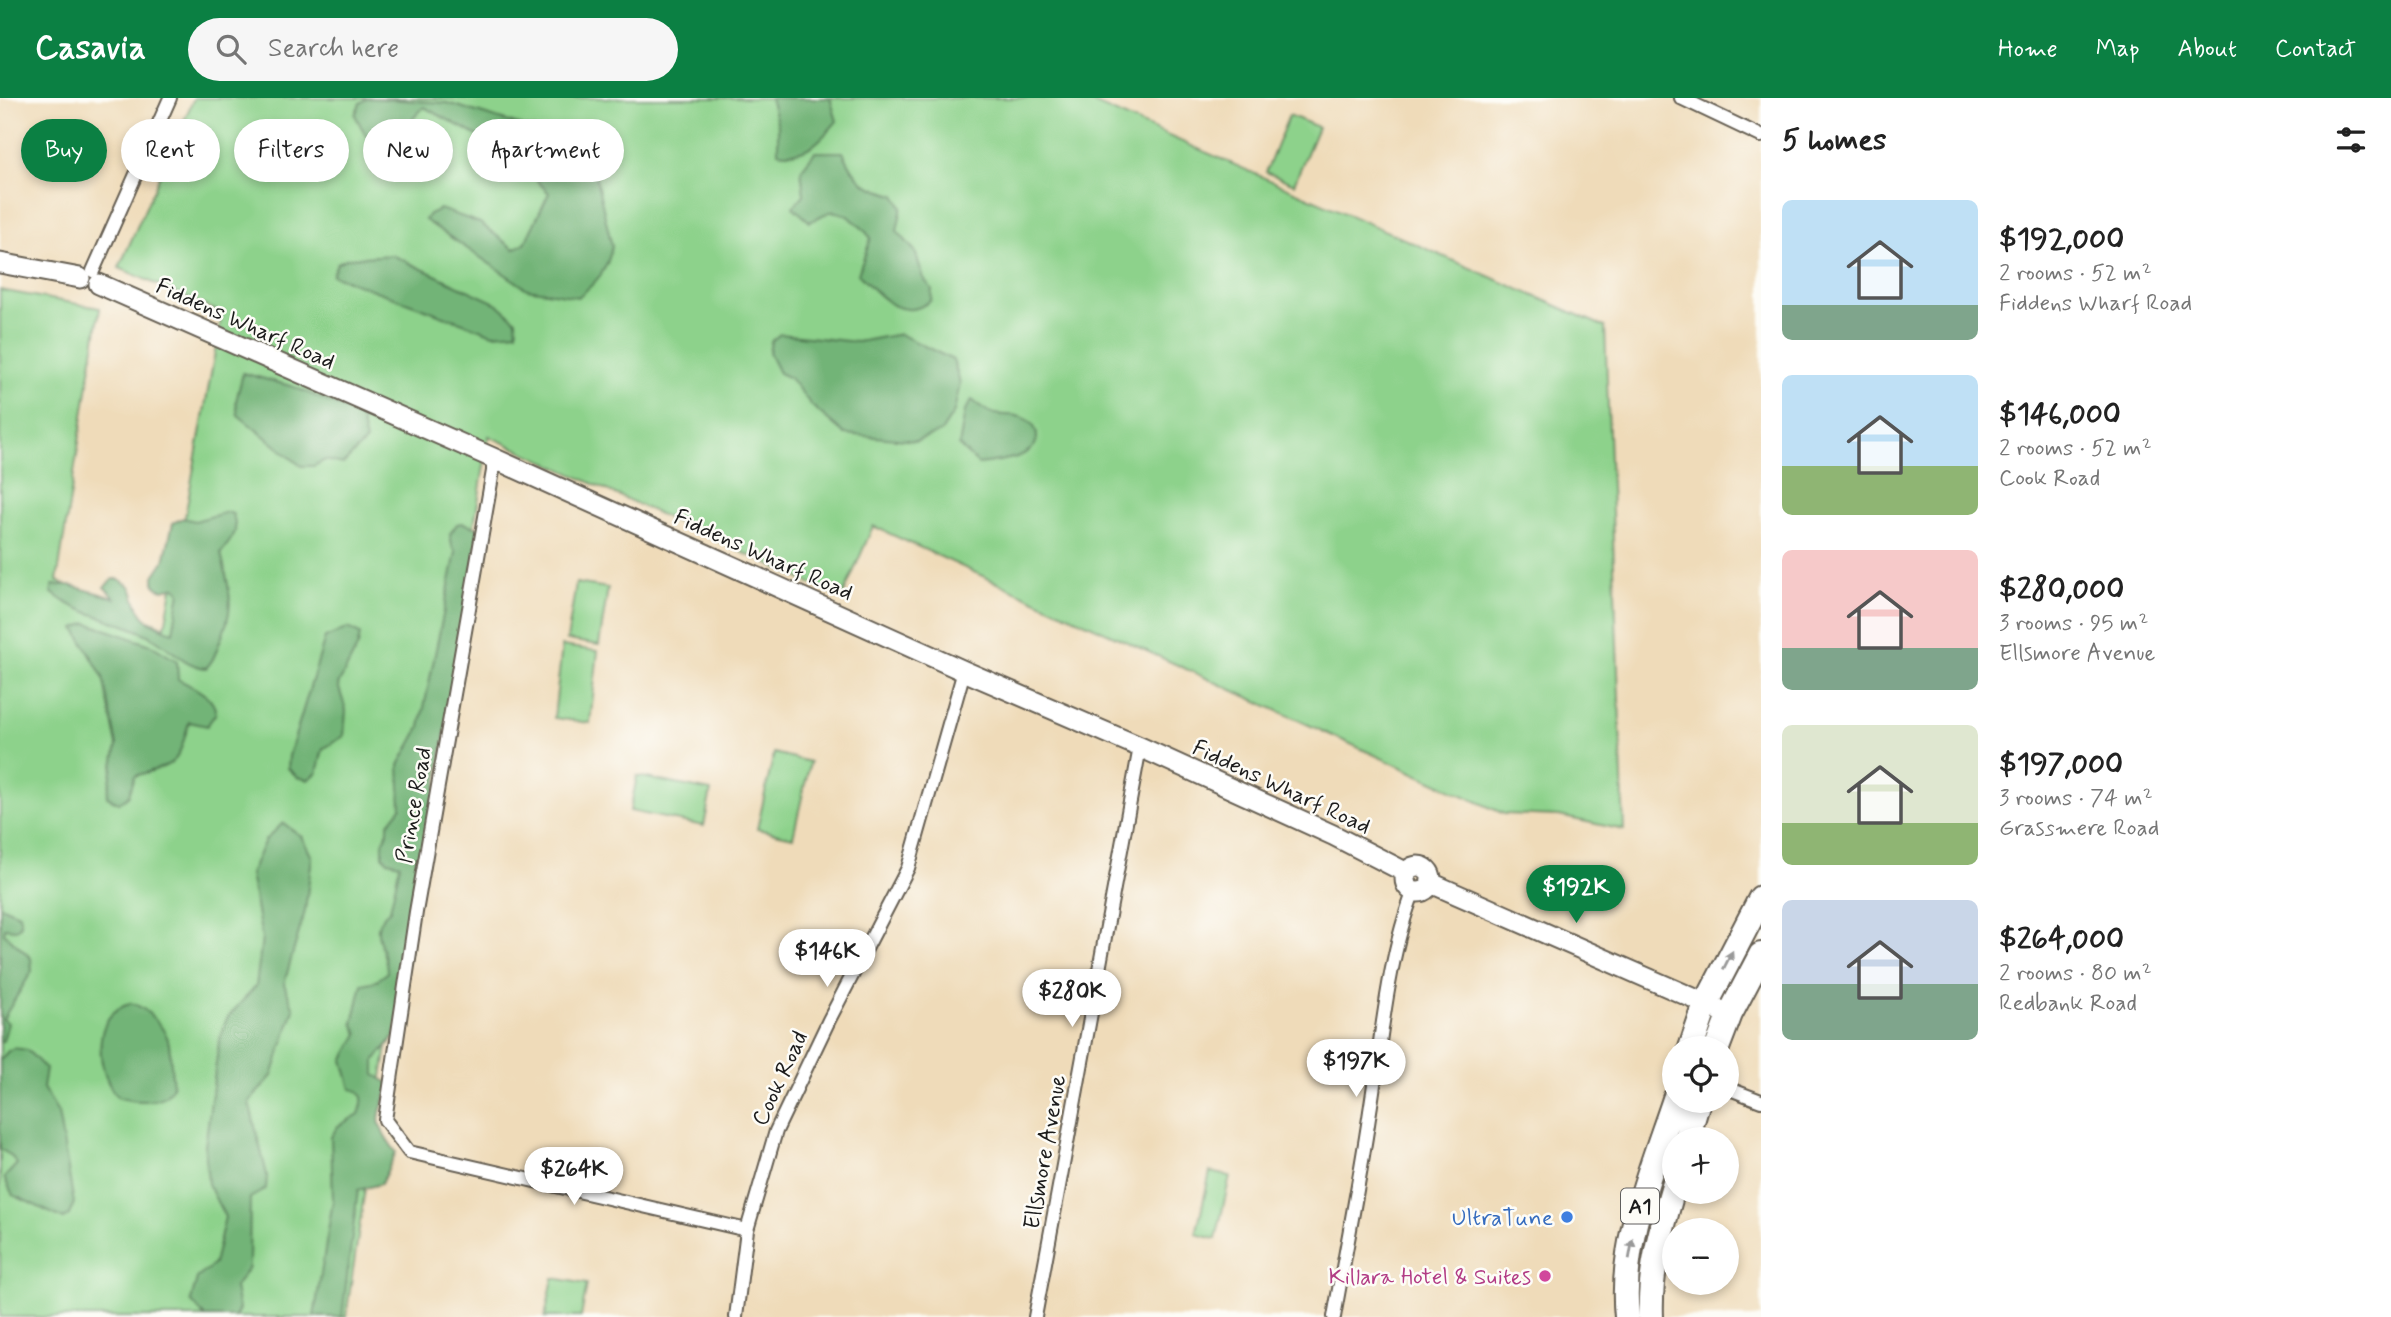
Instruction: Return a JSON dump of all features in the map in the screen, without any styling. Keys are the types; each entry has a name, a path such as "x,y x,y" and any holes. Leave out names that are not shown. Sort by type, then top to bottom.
{"highway":[{"path":"1695,1036 1706,1004 1761,898"},
{"path":"1722,1036 1761,955"},
{"name":"A1","path":"1627,1317 1625,1298 1638,1210 1670,1113"},
{"name":"A1","path":"1651,1317 1650,1297 1669,1204"}],"street":[{"path":"91,278 170,98"},
{"path":"1681,98 1761,136"},
{"name":"Fiddens Wharf Road","path":"0,264 91,278 964,671 1140,747 1332,835 1407,873 1406,884 1422,887"},
{"name":"Prince Road","path":"493,458 493,471 416,912 385,1120 409,1153 747,1230"},
{"name":"Cook Road","path":"736,1317 747,1230 776,1131 829,1020 908,869 964,671"},
{"name":"Ellsmore Avenue","path":"1035,1317 1140,747"},
{"path":"1334,1317 1387,999 1408,907 1422,887 1730,1014"},
{"path":"1739,1093 1761,1101"}],"green space":[{"path":"194,98 1082,98 1605,327 1624,830 1559,816 1504,814 873,526 842,598 489,436 377,1107 346,1317 0,1317 0,290 100,308 57,581 165,627 222,313 119,268 157,182 220,182 220,119 185,119"},
{"path":"368,98 448,103 499,119 467,119 467,130 453,123 453,119 446,119 424,107 412,119 363,119 363,130 355,115 360,103"},
{"path":"770,98 830,98 837,121 819,141 805,150 778,152 778,126"},
{"path":"1289,115 1318,127 1294,184 1266,172"},
{"path":"815,152 843,152 862,181 875,189 895,195 902,207 897,231 915,251 924,279 932,289 931,300 920,307 910,309 900,308 882,298 858,274 871,238 858,224 848,216 836,212 827,213 810,222 793,207 804,195 801,170"},
{"path":"538,182 597,182 612,246 608,262 600,275 578,297 527,289 425,220 429,214 440,209 480,223 514,249 525,243 549,193"},
{"path":"392,255 498,304 516,320 517,332 493,334 332,275 337,263 348,258"},
{"path":"780,334 857,342 900,334 953,360 960,383 954,412 941,432 916,441 845,434 812,406 790,378 779,373 769,353 771,341"},
{"path":"243,373 294,387 360,415 366,441 343,464 325,460 314,466 301,466 238,415 236,401"},
{"path":"972,400 992,413 1019,416 1029,421 1036,432 1035,444 1023,455 978,464 959,446 965,411"},
{"path":"227,512 233,514 235,527 234,535 221,553 229,589 228,619 215,654 206,668 186,661 142,632 88,613 51,592 53,585 69,585 115,598 104,587 113,579 119,579 131,587 144,617 173,632 180,592 176,587 163,590 157,588 154,576 164,561 173,523 183,518 195,521"},
{"path":"457,524 479,528 395,1036 375,1060 375,1075 391,1084 379,1119 383,1133 396,1152 381,1184 358,1190 342,1317 314,1317 333,1200 331,1137 338,1126 359,1114 362,1102 359,1092 351,1089 343,1060 358,1034 353,1023 362,984 376,981 387,973 378,932 382,917 390,910 400,864 388,861 383,856 383,843 388,824 401,808 399,765 420,727 456,552 450,534"},
{"path":"576,583 608,588 599,645 567,640"},
{"path":"87,623 151,645 177,661 178,679 207,696 216,713 207,726 189,722 182,747 174,761 135,776 129,795 119,803 107,797 117,745 103,677 75,628"},
{"path":"348,628 360,634 358,646 338,685 346,710 344,736 323,749 317,773 308,780 297,777 288,768 289,756 325,638"},
{"path":"562,646 598,651 590,723 554,718"},
{"path":"774,753 810,762 793,837 757,829"},
{"path":"637,776 711,791 704,826 630,811"},
{"path":"283,823 301,836 312,857 305,911 284,984 294,1009 272,1076 249,1102 267,1175 266,1189 250,1198 249,1267 235,1287 239,1309 235,1317 205,1317 191,1301 197,1278 214,1264 225,1217 208,1184 205,1146 219,1041 227,1018 256,986 262,938 250,874 265,840"},
{"path":"0,906 19,914 21,925 16,929 4,928 4,933 31,958 32,971 3,1019 8,1023 3,1041 0,1042"},
{"path":"131,1003 155,1019 169,1044 173,1085 170,1092 164,1096 149,1101 117,1097 103,1065 103,1029 116,1010"},
{"path":"14,1048 27,1050 46,1069 43,1088 58,1113 74,1203 69,1215 64,1219 13,1195 4,1178 17,1164 10,1155 0,1149 0,1060"},
{"path":"1210,1172 1230,1176 1216,1239 1196,1234"},
{"path":"553,1278 587,1284 581,1317 545,1317"}],"place":[{"name":"UltraTune","path":"1567,1217"},
{"name":"Killara Hotel & Suites","path":"1545,1276"}]}
